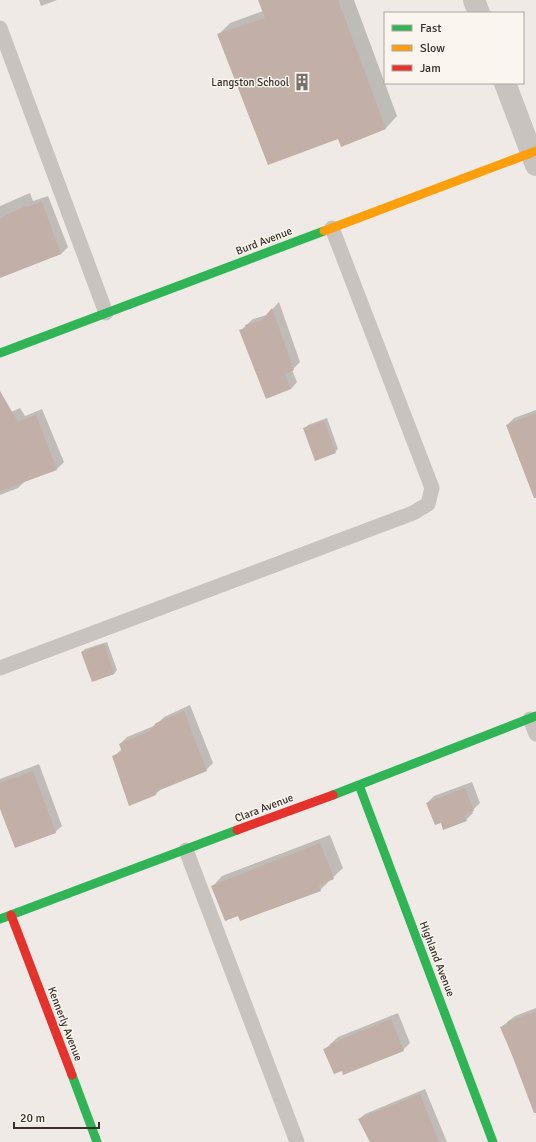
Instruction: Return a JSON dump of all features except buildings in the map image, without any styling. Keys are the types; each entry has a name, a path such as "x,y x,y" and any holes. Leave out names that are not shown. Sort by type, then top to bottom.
{"street":[{"path":"474,0 479,12"},
{"path":"505,84 534,156"},
{"name":"Burd Avenue","path":"0,353 332,228 534,156"},
{"name":"Clara Avenue","path":"0,919 359,785 533,717"},
{"name":"Highland Avenue","path":"359,785 494,1142"},
{"name":"Kennerly Avenue","path":"11,915 97,1142"}],"lane":[{"path":"0,28 106,313"},
{"path":"0,668 413,513 428,504 432,488 332,228"},
{"path":"533,717 536,734"},
{"path":"186,850 297,1142"}],"traffic: fast":[{"path":"0,353 324,231"},
{"path":"333,795 536,716"},
{"path":"359,785 493,1142"},
{"path":"0,919 237,830"},
{"path":"72,1075 97,1142"}],"traffic: slow":[{"path":"324,231 536,151"}],"traffic: jam":[{"path":"237,830 333,795"},
{"path":"11,915 72,1075"}],"place":[{"name":"Langston School","path":"302,82"}]}
